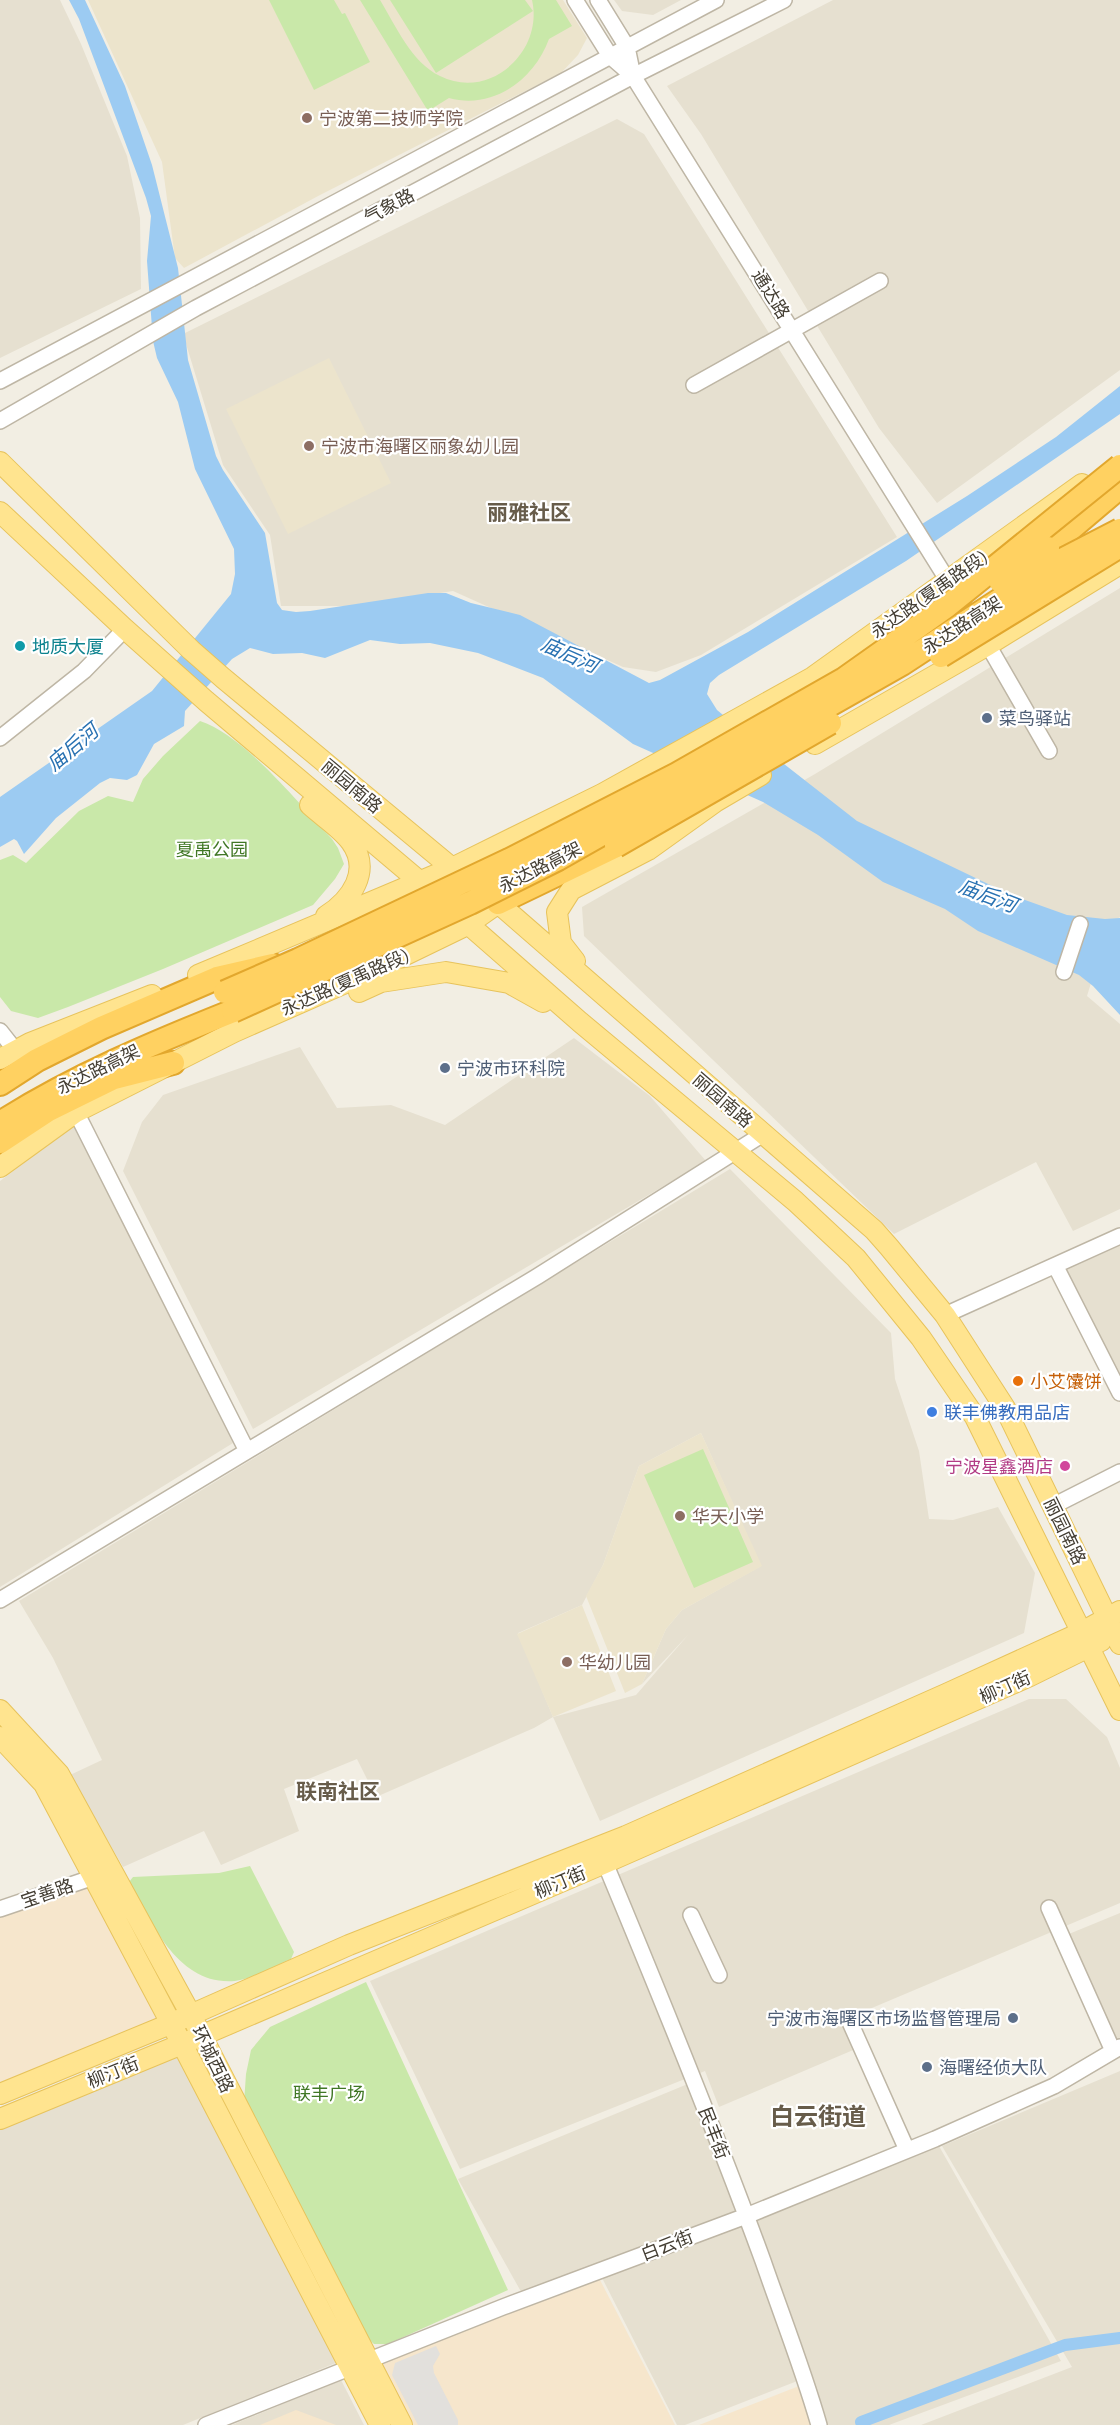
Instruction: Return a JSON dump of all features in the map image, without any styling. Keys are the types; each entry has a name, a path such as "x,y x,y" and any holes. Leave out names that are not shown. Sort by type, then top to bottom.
{"highway":[{"path":"947,606 1120,466"},
{"path":"947,606 1001,580 1048,548 1120,487"},
{"path":"1056,563 1120,518"},
{"path":"1056,563 1120,530"},
{"path":"498,903 616,846 790,748 1120,546"},
{"name":"永达路高架","path":"0,1101 38,1074 90,1047 227,1003 449,913 568,854 902,664 1056,563"},
{"name":"永达路高架","path":"0,1123 46,1094 152,1043 227,1003 298,960 509,860 677,774 844,678 947,606"},
{"path":"0,1084 37,1060 101,1028 227,1003"},
{"path":"0,1142 47,1111 114,1078 173,1063"}],"main road":[{"name":"永达路(夏禹路段)","path":"452,868 603,794 813,676 948,582 1120,456"},
{"name":"丽园南路","path":"0,462 191,650 452,868 498,903 874,1230 945,1315 1005,1408 1116,1628"},
{"path":"0,512 125,629"},
{"path":"603,996 561,943 557,912 571,890 648,850 811,728 975,624 1120,518"},
{"path":"770,760 988,645 1120,564"},
{"name":"丽园南路","path":"125,629 580,1022 795,1201 856,1258 921,1338 975,1417 1120,1710"},
{"path":"255,742 285,783 351,842 360,864 360,876 356,887 333,911 297,934"},
{"name":"永达路(夏禹路段)","path":"0,1167 76,1112 173,1063 227,1003 368,973 467,925 498,903 690,795 770,760"},
{"path":"7,1055 452,868"},
{"path":"227,1003 306,1015 381,982 446,972 509,983 580,1022"},
{"name":"柳汀街","path":"0,2119 191,2040 603,1854 1116,1628"},
{"name":"环城西路","path":"0,1710 59,1774 191,2015 191,2040"},
{"name":"环城西路","path":"0,1737 44,1784 170,2024 191,2040 359,2364 402,2425"},
{"name":"柳汀街","path":"0,2094 170,2024 349,1945 603,1854"},
{"name":"环城西路","path":"359,2364 380,2425"}],"street":[{"name":"通达路","path":"575,0 610,56 633,76 794,331 988,645 1049,751"},
{"name":"通达路","path":"598,0 627,47 633,76"},
{"name":"气象路","path":"0,381 716,0"},
{"name":"气象路","path":"0,421 192,310 633,76 784,0"},
{"path":"694,385 880,281"},
{"path":"0,738 84,671 125,629"},
{"path":"1064,972 1080,924"},
{"path":"0,1031 7,1055"},
{"path":"76,1112 248,1451"},
{"path":"0,1600 538,1276 763,1134"},
{"path":"945,1315 1056,1267 1120,1236"},
{"path":"1056,1267 1120,1393"},
{"path":"1053,1506 1120,1472"},
{"name":"民丰街","path":"603,1854 746,2216 805,2378 819,2425"},
{"name":"宝善路","path":"0,1909 94,1877"},
{"path":"1049,1908 1117,2049"},
{"path":"691,1916 719,1975"},
{"path":"849,2020 907,2150"},
{"name":"白云街","path":"206,2425 503,2307 746,2216 907,2150 1054,2086 1117,2049"}],"shaded area":[{"path":"0,0 60,0 81,44 127,156 140,218 141,289 0,358"},
{"name":"宁波第二技师学院","path":"88,0 563,0 587,38 578,55 561,73 320,195 184,268 175,258 162,162"},
{"path":"614,0 681,0 653,15 622,11"},
{"path":"833,0 1120,0 1120,370 937,503 879,428 701,134 667,86"},
{"path":"617,119 644,134 897,537 701,655 656,672 623,667 453,591 357,606 281,606 270,535 223,465 183,334"},
{"name":"宁波市海曙区丽象幼儿园","path":"329,358 391,483 288,534 226,409"},
{"path":"1120,588 1120,917 1109,924 1087,996 1120,1024 1120,1209 1073,1231 1036,1162 894,1234 584,936 582,907 815,774"},
{"path":"574,1038 650,1096 706,1161 253,1429 123,1171 142,1122 163,1095 300,1047 337,1108 391,1105 445,1125"},
{"path":"74,1126 219,1406 233,1443 0,1587 0,1181"},
{"path":"730,1169 891,1333 895,1379 919,1451 929,1519 953,1520 998,1507 1035,1573 1024,1633 600,1821 553,1717 534,1728 376,1797 357,1759 284,1789 299,1831 221,1865 204,1831 123,1867 70,1775 102,1760 53,1658 19,1601","holes":["701,1433 761,1566 682,1610 666,1629 642,1684 688,1635 636,1695 553,1717 518,1633 582,1605 603,1565 639,1466"]},
{"path":"1120,1243 1120,1380 1062,1271"},
{"name":"华天小学","path":"701,1433 762,1566 682,1610 666,1629 642,1684 625,1693 586,1596 603,1565 639,1466"},
{"name":"华幼儿园","path":"582,1605 616,1691 553,1717 517,1634"},
{"path":"1029,1699 1066,1699 1107,1737 1120,1768 1120,1903 853,2016 865,2045 719,2107 705,2071 460,2169 370,1981"},
{"path":"91,1882 165,2023 0,2090 0,1914"},
{"path":"1120,1913 1120,2059 1064,1936"},
{"path":"179,2052 338,2362 183,2425 0,2425 0,2126"},
{"path":"1120,2071 1120,2425 921,2425 1072,2367 942,2146"},
{"path":"695,2081 747,2216 935,2139 1061,2361 889,2425 819,2425 805,2378 685,2425 677,2425 597,2268 524,2297 458,2179"},
{"path":"599,2278 675,2425 410,2425 380,2361"},
{"path":"436,2346 440,2354 433,2366 434,2373 458,2420 458,2425 418,2425 392,2375 395,2363"},
{"path":"341,2380 364,2425 232,2425"},
{"path":"799,2386 811,2425 699,2425"},
{"path":"296,2410 336,2425 260,2425"}],"green space":[{"path":"269,0 334,0 342,14 345,13 370,62 314,90"},
{"path":"360,0 380,0 412,53 430,70 459,82 477,82 494,77 509,67 521,53 530,37 534,19 532,0 556,0 572,26 549,39 533,67 510,88 481,100 465,101 449,98 428,111"},
{"path":"390,0 525,0 533,11 436,73"},
{"name":"夏禹公园","path":"200,721 235,740 252,755 332,839 344,864 335,879 313,905 163,969 38,1018 11,1011 0,997 0,860 13,855 26,863 79,811 108,796 133,802 143,779 163,756"},
{"path":"703,1449 753,1562 694,1588 644,1475"},
{"path":"250,1866 294,1952 291,1959 256,1975 235,1981 215,1980 182,1963 158,1933 129,1882 133,1877 219,1873"},
{"name":"联丰广场","path":"366,1982 508,2290 388,2344 374,2344 365,2336 244,2103 246,2074 251,2050 270,2027"}],"water":[{"name":"庙后河","path":"69,0 85,0 125,86 152,165 178,268 188,360 216,456 265,533 277,603 282,610 310,611 428,593 446,593 471,603 520,615 649,683 660,680 748,632 967,496 1056,437 1120,386 1120,414 906,561 719,675 710,683 707,694 717,710 857,821 1011,895 1067,915 1105,919 1120,918 1120,1015 1093,986 1079,975 978,931 945,909 883,882 818,835 763,802 633,744 543,678 478,653 430,643 400,644 370,640 325,658 302,653 273,654 250,648 232,659 185,711 184,726 154,744 137,775 127,780 110,778 100,783 56,818 24,854 14,839 0,847 0,797 152,691 231,594 235,574 234,549 195,469 178,402 157,358 153,341 147,261 151,216 146,198 79,19"}],"waterway":[{"path":"861,2422 1065,2345 1120,2338"}],"place":[{"name":"宁波第二技师学院","path":"307,118"},
{"name":"宁波市海曙区丽象幼儿园","path":"309,446"},
{"name":"地质大厦","path":"20,646"},
{"name":"菜鸟驿站","path":"987,718"},
{"name":"宁波市环科院","path":"445,1068"},
{"name":"小艾馕饼","path":"1018,1381"},
{"name":"联丰佛教用品店","path":"932,1412"},
{"name":"宁波星鑫酒店","path":"1065,1466"},
{"name":"华天小学","path":"680,1516"},
{"name":"华幼儿园","path":"567,1662"},
{"name":"宁波市海曙区市场监督管理局","path":"1013,2018"},
{"name":"海曙经侦大队","path":"927,2067"}],"district":[{"name":"丽雅社区","path":"529,512"},
{"name":"联南社区","path":"338,1791"},
{"name":"白云街道","path":"818,2116"}]}
